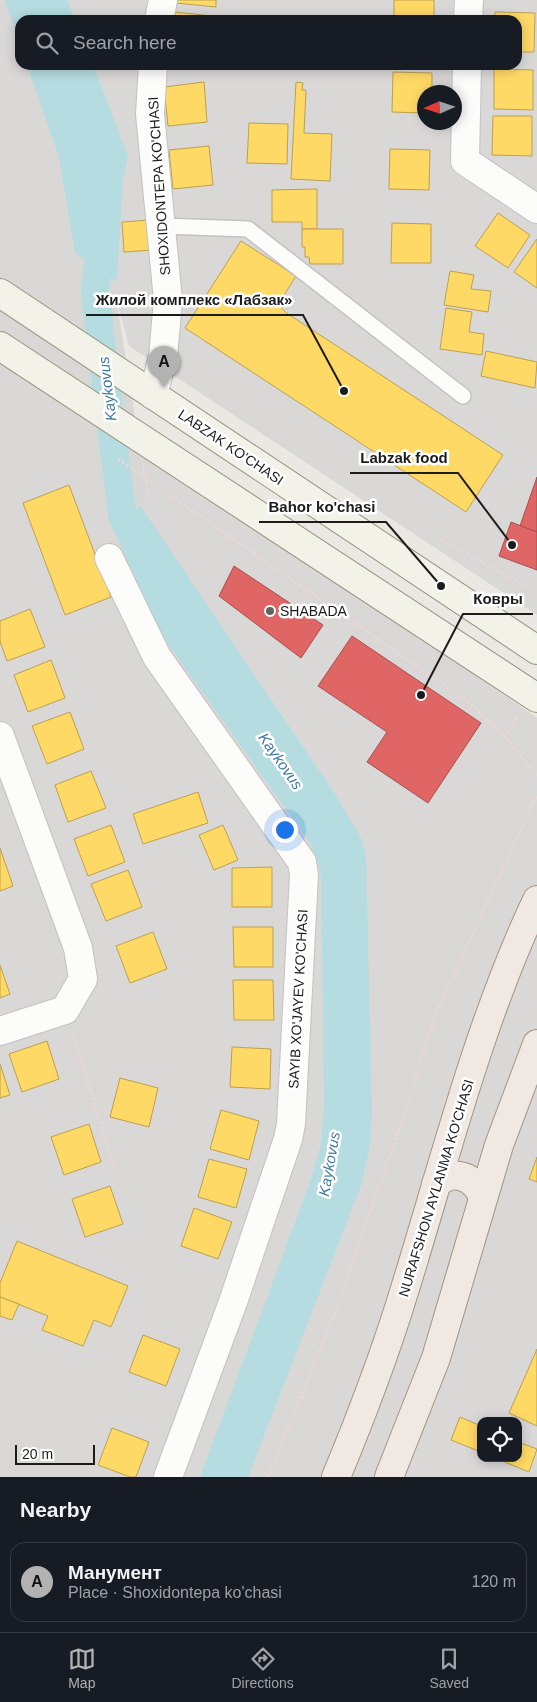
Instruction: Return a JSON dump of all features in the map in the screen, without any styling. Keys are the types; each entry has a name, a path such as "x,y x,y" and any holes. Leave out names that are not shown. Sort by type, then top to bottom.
{"main road":[{"name":"LABZAK KO'CHASI","path":"0,294 537,650"},
{"path":"0,346 140,437 530,704"},
{"name":"NURAFSHON AYLANMA KO'CHASI","path":"336,1477 377,1373 492,1008 537,900"},
{"path":"389,1477 438,1350 499,1145 537,1044"},
{"path":"436,1184 449,1176 463,1176 475,1183 483,1197"}],"street":[{"path":"160,15 163,0"},
{"path":"468,15 469,0"},
{"name":"SHOXIDONTEPA KO'CHASI","path":"153,70 150,114 168,300 163,357 153,395"},
{"path":"467,70 465,162 537,209"},
{"name":"SAYIB XO'JAYEV KO'CHASI","path":"109,558 157,657 302,862 304,875 291,1124 288,1139 234,1302 168,1477"},
{"path":"0,736 78,948 83,981 65,1010 0,1031"}],"lane":[{"path":"162,226 248,228 463,396"}],"path":[{"path":"145,478 466,701 505,737 537,775"},
{"path":"440,539 537,592"},
{"path":"505,737 530,704"},
{"path":"268,1477 332,1318 395,1141 437,1011 537,795"},
{"path":"65,1010 115,1168"}],"shaded area":[{"path":"0,0 537,0 537,615 129,346 119,309 96,291 97,278 95,292 122,502 149,506 140,444 537,718 537,1477 0,1477"},
{"path":"0,406 35,430 16,445 33,491 19,494 0,454"}],"water":[{"path":"5,0 67,0 73,15 15,15 15,30"},
{"path":"29,70 95,70 128,156 123,179 117,282 75,253 59,157"},
{"path":"141,507 335,794 361,838 366,853 372,1110 370,1145 362,1183 248,1477 200,1477 309,1185 321,1144 324,1104 321,879 319,865 310,843 161,634 108,518"}],"pier":[{"path":"75,271 95,292 118,309 149,506 101,499"}],"building: Homes":[{"path":"176,0 216,0 216,7 176,3"},
{"path":"394,0 434,0 434,15 394,15"},
{"path":"174,12 203,15 174,15"},
{"path":"495,12 535,13 534,52 522,52 522,15 495,15"},
{"path":"494,70 533,70 533,110 494,109"},
{"path":"393,72 432,73 432,85 417,85 417,113 392,112"},
{"path":"204,82 207,122 168,126 164,87"},
{"path":"296,82 303,83 302,90 306,90 304,133 332,134 330,181 291,179"},
{"path":"493,116 532,116 532,156 492,155"},
{"path":"249,123 288,124 287,164 247,163"},
{"path":"209,146 213,185 173,189 169,150"},
{"path":"390,149 430,150 429,190 389,189"},
{"path":"317,189 317,229 302,229 302,222 272,222 272,190"},
{"path":"498,213 530,235 508,268 475,246"},
{"path":"151,220 153,250 124,252 122,222"},
{"path":"392,223 431,224 431,263 391,263"},
{"path":"302,229 343,229 343,264 310,264 309,257 305,257 305,247 302,247"},
{"path":"537,239 537,288 514,272"},
{"path":"241,241 296,276 281,300 281,307 285,312 503,455 466,512 185,328"},
{"path":"450,271 474,275 471,289 491,291 488,312 444,305"},
{"path":"446,308 472,312 469,332 484,334 482,355 440,349"},
{"path":"486,351 537,362 535,388 481,376"},
{"path":"69,485 111,597 65,615 23,503"},
{"path":"30,609 45,647 7,661 0,641 0,621"},
{"path":"51,660 65,698 28,712 14,675"},
{"path":"70,712 84,749 47,764 32,726"},
{"path":"91,771 106,808 68,822 55,785"},
{"path":"198,792 208,823 143,844 133,814"},
{"path":"111,825 125,862 88,876 74,839"},
{"path":"223,825 238,860 214,870 199,835"},
{"path":"0,848 13,886 0,891"},
{"path":"272,867 272,907 232,907 232,868"},
{"path":"128,870 142,907 106,921 91,884"},
{"path":"233,927 273,927 273,967 234,967"},
{"path":"153,932 167,969 130,983 116,946"},
{"path":"0,965 10,994 0,998"},
{"path":"233,980 273,980 274,1020 234,1020"},
{"path":"47,1041 59,1079 22,1092 9,1054"},
{"path":"232,1047 271,1049 270,1089 230,1087"},
{"path":"0,1064 10,1095 0,1098"},
{"path":"120,1078 158,1088 149,1127 110,1117"},
{"path":"221,1110 259,1121 249,1160 210,1149"},
{"path":"89,1124 101,1162 64,1175 51,1137"},
{"path":"537,1157 537,1182 529,1179"},
{"path":"209,1159 247,1169 236,1208 198,1197"},
{"path":"110,1186 123,1224 85,1237 72,1199"},
{"path":"194,1208 232,1222 218,1259 181,1246"},
{"path":"17,1241 128,1286 111,1327 94,1320 83,1346 42,1330 48,1316 0,1297 0,1283"},
{"path":"0,1297 19,1304 12,1320 0,1316"},
{"path":"143,1335 180,1349 166,1386 129,1372"},
{"path":"537,1349 537,1426 522,1419 522,1417 509,1413"},
{"path":"460,1417 477,1424 477,1450 451,1440"},
{"path":"112,1428 149,1442 136,1477 130,1477 98,1465"},
{"path":"522,1443 537,1449 529,1472 505,1462 522,1462"}],"building: Shops":[{"path":"537,477 537,532 520,526"},
{"path":"511,522 537,532 537,570 499,556"},
{"name":"SHABADA","path":"234,566 323,625 301,658 219,596"},
{"path":"352,636 481,723 428,803 367,762 387,732 318,686"}],"waterway":[{"name":"Kaykovus","path":"101,232 95,292 122,513 139,546"}],"place":[{"name":"Манумент","path":"164,387"},
{"name":"Жилой комплекс «Лабзак»","path":"344,391"},
{"name":"Labzak food","path":"512,545"},
{"name":"Bahor ko'chasi","path":"441,586"},
{"name":"SHABADA","path":"270,611"},
{"name":"Ковры","path":"421,695"}]}
